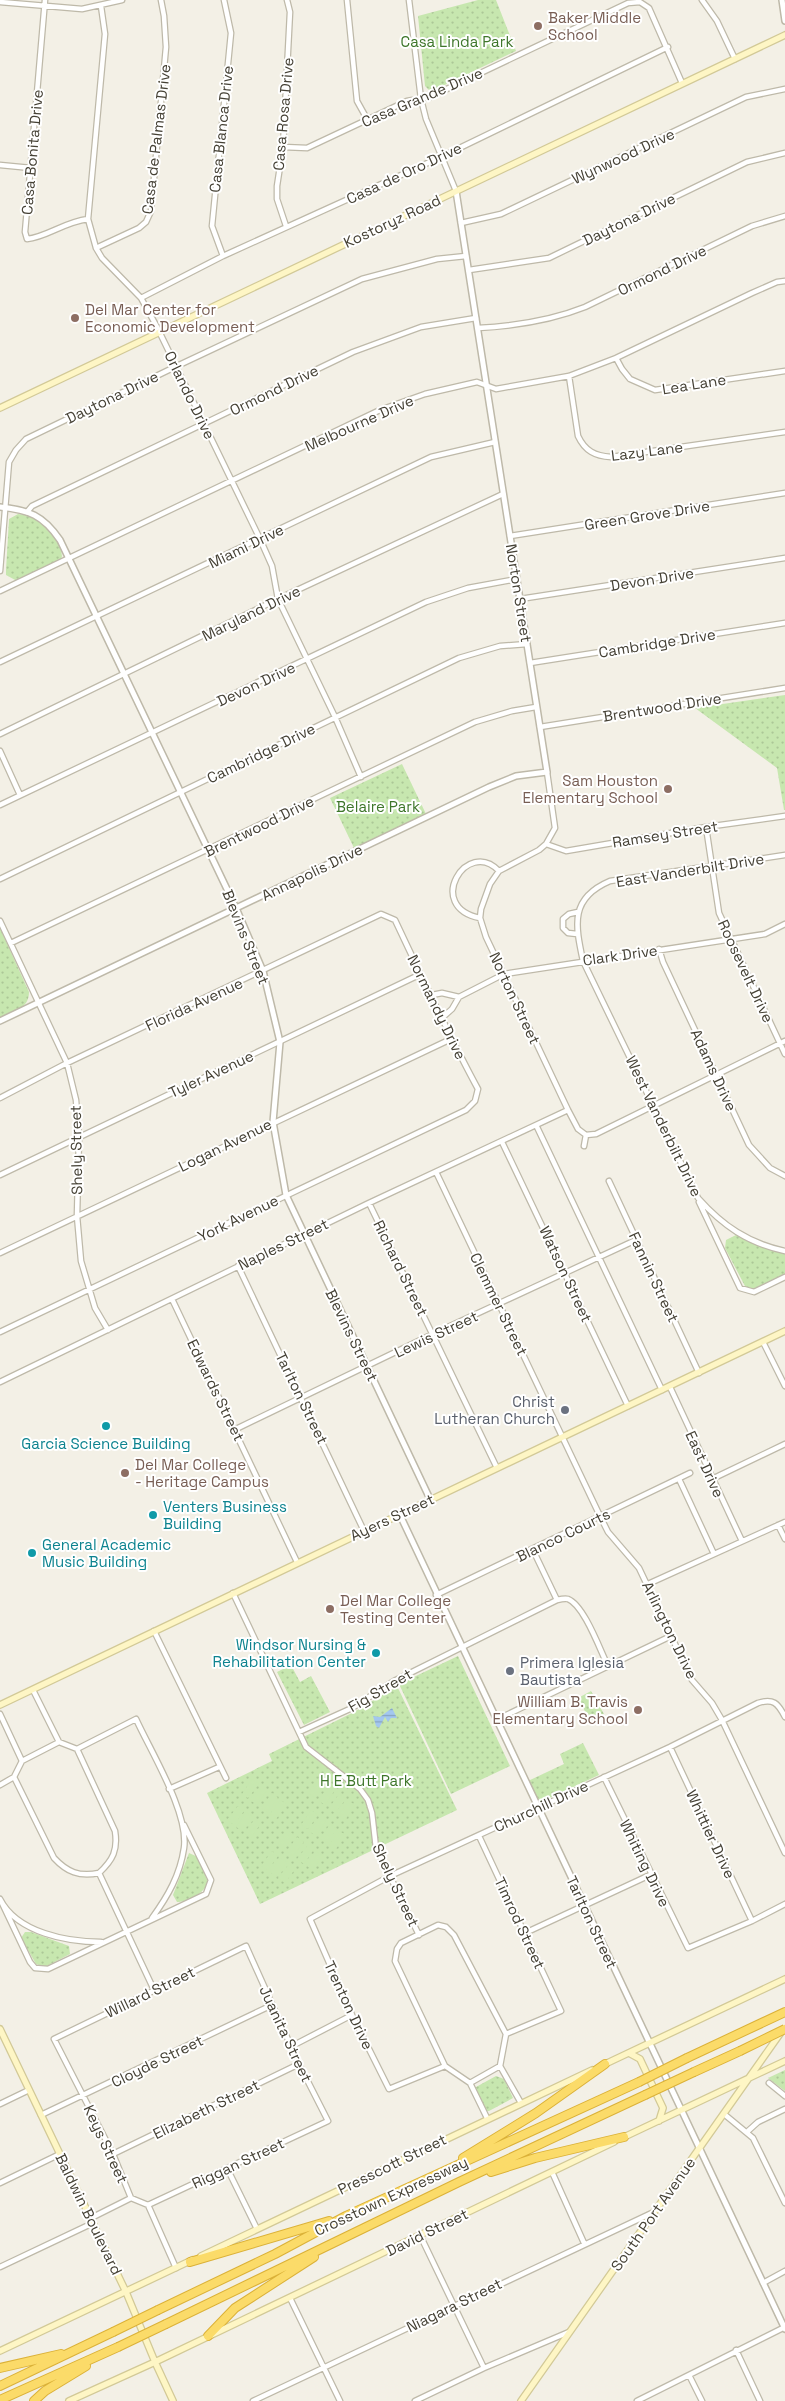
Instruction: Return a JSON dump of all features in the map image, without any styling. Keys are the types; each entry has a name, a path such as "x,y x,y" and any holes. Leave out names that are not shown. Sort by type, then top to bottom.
{"highway":[{"name":"Crosstown Expressway","path":"0,2386 275,2254 346,2216 638,2082 785,2012"},
{"name":"Crosstown Expressway","path":"0,2400 115,2349 463,2180 645,2096 785,2028"},
{"path":"432,2176 536,2113 605,2064"},
{"path":"463,2180 535,2158 624,2137"},
{"path":"190,2262 346,2216"},
{"path":"208,2336 235,2308 343,2238"},
{"path":"34,2401 45,2391 115,2349"},
{"path":"0,2368 75,2350"}],"main road":[{"name":"Kostoryz Road","path":"0,408 785,35"},
{"name":"Ayers Street","path":"0,1705 785,1331"},
{"name":"Presscott Street","path":"0,2351 190,2262 487,2118 785,1979"},
{"name":"South Port Avenue","path":"520,2401 785,2028"},
{"name":"Baldwin Boulevard","path":"0,2029 126,2292 155,2362 174,2401"},
{"path":"629,2053 640,2059 663,2108 659,2121"},
{"name":"David Street","path":"69,2401 290,2298 785,2061"}],"street":[{"name":"Casa Bonita Drive","path":"45,0 25,232 27,238 36,238 72,221 88,219"},
{"path":"0,2 82,9 122,0"},
{"name":"Casa de Palmas Drive","path":"96,248 139,228 146,222 150,211 166,47 161,0"},
{"name":"Casa Blanca Drive","path":"223,256 212,226 231,33 224,0"},
{"name":"Casa Rosa Drive","path":"286,226 277,199 283,147 290,12 287,0"},
{"path":"347,0 357,101 367,119"},
{"name":"Norton Street","path":"409,0 421,99 426,119 456,191 469,270 546,772 555,819 555,828 546,844"},
{"path":"702,0 717,21 736,59"},
{"path":"782,0 785,21"},
{"name":"Casa Grande Drive","path":"283,147 307,148 408,101 430,97 628,3 640,2 649,8 668,47"},
{"name":"Orlando Drive","path":"101,6 105,34 88,219 96,248 113,271 141,298 177,366 260,539 272,566 278,599 336,717 360,777"},
{"path":"668,47 682,83"},
{"name":"Casa de Oro Drive","path":"141,298 223,256 443,156 668,47"},
{"name":"Wynwood Drive","path":"461,223 501,214 746,97 785,89"},
{"name":"Daytona Drive","path":"469,270 549,258 747,162 785,153"},
{"path":"0,165 31,168"},
{"name":"Ormond Drive","path":"478,328 506,327 562,316 585,307 752,226 785,216"},
{"name":"Daytona Drive","path":"0,571 3,507 9,462 16,450 26,439 362,279 437,259 466,256"},
{"name":"Melbourne Drive","path":"0,591 380,410 448,388 477,382 496,389 569,376 616,358 752,293 777,282 785,281"},
{"name":"Ormond Drive","path":"27,512 32,506 353,352 421,327 476,318"},
{"name":"Lea Lane","path":"616,358 630,379 655,390 785,370"},
{"name":"Lazy Lane","path":"569,376 578,436 582,446 598,456 611,457 785,432"},
{"name":"Miami Drive","path":"0,662 431,458 495,442"},
{"name":"Green Grove Drive","path":"510,536 785,493"},
{"name":"Maryland Drive","path":"0,734 278,599 504,494"},
{"name":"Blevins Street","path":"3,507 40,517 51,527 69,557 125,674 151,734 236,908 264,971 280,1042 273,1122 286,1195 430,1499"},
{"name":"Devon Drive","path":"520,599 785,558"},
{"name":"Devon Drive","path":"0,804 426,602 468,588 516,579"},
{"name":"Cambridge Drive","path":"530,663 785,623"},
{"name":"Cambridge Drive","path":"0,879 459,658 500,646 527,644"},
{"name":"Brentwood Drive","path":"540,727 785,688"},
{"name":"Brentwood Drive","path":"11,943 209,851 475,722 512,711 536,707"},
{"path":"0,751 20,795"},
{"name":"Annapolis Drive","path":"0,1021 488,787 516,776 546,772"},
{"name":"Ramsey Street","path":"546,844 566,851 706,827 785,816"},
{"name":"Roosevelt Drive","path":"706,827 719,913 730,940 782,1043 785,1054"},
{"path":"499,870 493,864 476,862 459,872 454,882 453,899 467,916 480,918 484,897 499,870 539,850 546,844"},
{"name":"East Vanderbilt Drive","path":"577,934 568,933 563,928 563,919 568,914 578,912 587,896 597,887 610,881 785,855"},
{"path":"578,912 577,934 583,961"},
{"name":"Florida Avenue","path":"0,1098 67,1063 381,914 389,917"},
{"name":"Normandy Drive","path":"389,917 395,920 443,1017 451,1039 478,1089 475,1101"},
{"name":"Norton Street","path":"480,918 486,938 568,1110 578,1129 586,1135"},
{"name":"Shely Street","path":"0,921 37,1004 67,1063 76,1100 79,1137 77,1216 81,1261 95,1308 108,1330"},
{"name":"Clark Drive","path":"443,1017 452,1009 459,997 504,974 764,934 785,924"},
{"name":"Adams Drive","path":"659,950 749,1145 770,1168 785,1176"},
{"name":"West Vanderbilt Drive","path":"583,961 698,1198 714,1216 733,1231 752,1241 785,1251"},
{"name":"Tyler Avenue","path":"0,1175 421,974"},
{"path":"432,995 442,993 459,997"},
{"name":"Logan Avenue","path":"0,1253 451,1039"},
{"path":"584,1146 586,1135 596,1134 782,1043"},
{"name":"York Avenue","path":"0,1332 466,1110 475,1101"},
{"name":"Naples Street","path":"0,1382 369,1203 537,1127 568,1110"},
{"path":"537,1127 662,1390"},
{"name":"Watson Street","path":"502,1142 628,1406"},
{"name":"Clemmer Street","path":"436,1172 563,1437"},
{"name":"Fannin Street","path":"609,1181 699,1373"},
{"path":"698,1198 740,1288 754,1292 785,1278"},
{"name":"Richard Street","path":"369,1203 497,1468"},
{"name":"Lewis Street","path":"236,1429 433,1334 636,1240"},
{"name":"Tarlton Street","path":"238,1266 364,1531"},
{"name":"Edwards Street","path":"172,1299 236,1429 297,1562"},
{"path":"763,1342 785,1386"},
{"path":"779,1375 785,1372"},
{"name":"East Drive","path":"670,1387 742,1541"},
{"name":"Arlington Drive","path":"563,1437 608,1532 640,1568 692,1680 712,1703 722,1720 785,1853"},
{"path":"712,1479 785,1444"},
{"name":"Blanco Courts","path":"436,1595 690,1473"},
{"path":"679,1479 714,1554"},
{"name":"Tarlton Street","path":"399,1514 648,2043 785,2328"},
{"path":"648,1584 785,1522"},
{"path":"778,1525 785,1539"},
{"path":"533,1550 557,1600 566,1598 574,1602 582,1611 608,1666"},
{"name":"Shely Street","path":"233,1593 306,1747 360,1789 368,1800 372,1813 376,1848 419,1935 438,1925 446,1928 454,1935 506,2034"},
{"name":"Fig Street","path":"299,1732 352,1708 374,1692 557,1600"},
{"path":"154,1631 226,1778"},
{"path":"496,1720 671,1636"},
{"path":"14,1778 54,1858 63,1868 75,1874 88,1875 99,1873 114,1855 117,1844 115,1831 77,1749 59,1742 33,1690"},
{"name":"Churchill Drive","path":"310,1919 390,1876 670,1747 763,1701 774,1701 779,1705 785,1717"},
{"path":"0,1714 22,1760"},
{"path":"1,1901 34,1968 48,1969 206,1894 210,1887 211,1880 136,1719 77,1749"},
{"path":"0,1785 14,1778 22,1760 59,1742"},
{"name":"Whittier Drive","path":"670,1747 752,1921"},
{"path":"170,1789 220,1767"},
{"name":"Whiting Drive","path":"604,1777 688,1948 752,1921"},
{"path":"152,1918 170,1894 178,1872 184,1847 182,1821"},
{"name":"Timrod Street","path":"479,1836 561,2011 506,2034"},
{"path":"99,1873 128,1931 154,1990"},
{"path":"526,1933 650,1874"},
{"path":"1,1901 19,1920 58,1939 78,1942 102,1942"},
{"path":"752,1921 785,1904"},
{"name":"Trenton Drive","path":"310,1919 352,2015 389,2089 445,2066"},
{"path":"419,1935 401,1943 397,1949 395,1961 445,2066 470,2083 487,2118"},
{"name":"Willard Street","path":"54,2039 246,1946"},
{"name":"Juanita Street","path":"246,1946 299,2064 328,2121"},
{"name":"Cloyde Street","path":"41,2115 272,2005"},
{"path":"292,2046 352,2015"},
{"path":"506,2034 500,2066 521,2103"},
{"name":"Keys Street","path":"54,2039 113,2154 131,2198 148,2204"},
{"name":"Elizabeth Street","path":"113,2154 299,2064"},
{"path":"470,2083 500,2066"},
{"path":"769,2083 785,2096"},
{"path":"0,2104 29,2090"},
{"path":"748,2131 758,2122 785,2109"},
{"path":"724,2114 748,2131 758,2146 785,2203"},
{"name":"Riggan Street","path":"148,2204 328,2121"},
{"path":"0,2183 60,2154"},
{"path":"227,2168 257,2229"},
{"path":"552,2172 584,2243"},
{"path":"0,2267 131,2198"},
{"path":"148,2204 176,2268"},
{"name":"Niagara Street","path":"253,2401 655,2211"},
{"path":"420,2235 484,2368"},
{"path":"763,2282 785,2271"},
{"path":"290,2298 340,2401"},
{"path":"637,2401 644,2400 736,2350 785,2328"},
{"path":"415,2401 484,2368 570,2332"},
{"path":"736,2350 760,2401"},
{"path":"689,2375 702,2401"}],"green space":[{"name":"Casa Linda Park","path":"478,0 496,0 516,51 434,90 429,90 425,86 418,16"},
{"path":"18,514 33,518 47,528 57,541 62,556 61,560 17,581 6,575 6,570 9,519"},
{"path":"785,695 784,810 777,768 695,708"},
{"name":"Belaire Park","path":"402,764 426,814 354,848 330,798"},
{"path":"0,928 29,992 23,1006 15,1012 0,1018"},
{"path":"736,1235 760,1246 785,1254 785,1274 753,1289 746,1288 725,1248 726,1240"},
{"path":"458,1656 510,1766 451,1794 399,1684"},
{"path":"291,1665 300,1682 311,1676 330,1712 304,1725 277,1672"},
{"name":"H E Butt Park","path":"397,1686 457,1810 260,1904 207,1793 272,1761 269,1754 354,1712"},
{"path":"591,1691 604,1714 590,1721 578,1698"},
{"path":"583,1743 599,1775 539,1803 528,1781 564,1764 560,1754"},
{"path":"252,1779 259,1784 248,1798 242,1794"},
{"path":"319,1779 325,1784 315,1798 308,1793"},
{"path":"261,1786 267,1790 257,1805 250,1800"},
{"path":"329,1786 335,1790 325,1805 318,1800"},
{"path":"272,1793 278,1798 268,1812 261,1808"},
{"path":"339,1794 346,1799 335,1813 329,1808"},
{"path":"280,1800 287,1804 276,1819 270,1814"},
{"path":"349,1801 355,1805 345,1820 338,1815"},
{"path":"238,1806 244,1811 234,1825 227,1820"},
{"path":"311,1810 318,1815 308,1829 301,1825"},
{"path":"246,1812 253,1817 243,1831 236,1827"},
{"path":"320,1817 326,1821 316,1836 309,1831"},
{"path":"255,1819 261,1823 251,1838 244,1833"},
{"path":"330,1824 337,1829 327,1843 320,1839"},
{"path":"288,1831 295,1835 284,1850 278,1845"},
{"path":"339,1831 346,1835 335,1850 329,1845"},
{"path":"297,1837 304,1842 293,1856 287,1851"},
{"path":"308,1845 314,1849 304,1864 297,1859"},
{"path":"272,1851 278,1856 268,1870 261,1866"},
{"path":"316,1851 323,1856 312,1870 306,1865"},
{"path":"189,1853 198,1857 208,1882 203,1890 195,1896 177,1902 173,1895"},
{"path":"280,1858 287,1862 276,1877 270,1872"},
{"path":"289,1864 295,1869 285,1883 278,1878"},
{"path":"25,1932 31,1932 69,1946 70,1954 45,1967 36,1964 21,1938"},
{"path":"785,2070 785,2091 768,2078"},
{"path":"496,2076 504,2079 513,2098 489,2111 485,2111 476,2087"}],"water":[{"path":"392,1708 397,1718 391,1718 388,1722 385,1717 379,1728 376,1726 373,1716 380,1717"}],"place":[{"name":"Baker Middle School","path":"538,26"},
{"name":"Del Mar Center for Economic Development","path":"75,318"},
{"name":"Sam Houston Elementary School","path":"668,789"},
{"name":"Christ Lutheran Church","path":"565,1410"},
{"name":"Garcia Science Building","path":"106,1426"},
{"name":"Del Mar College - Heritage Campus","path":"125,1473"},
{"name":"Venters Business Building","path":"153,1515"},
{"name":"General Academic Music Building","path":"32,1553"},
{"name":"Del Mar College Testing Center","path":"330,1609"},
{"name":"Windsor Nursing & Rehabilitation Center","path":"376,1653"},
{"name":"Primera Iglesia Bautista","path":"510,1671"},
{"name":"William B. Travis Elementary School","path":"638,1710"}]}
